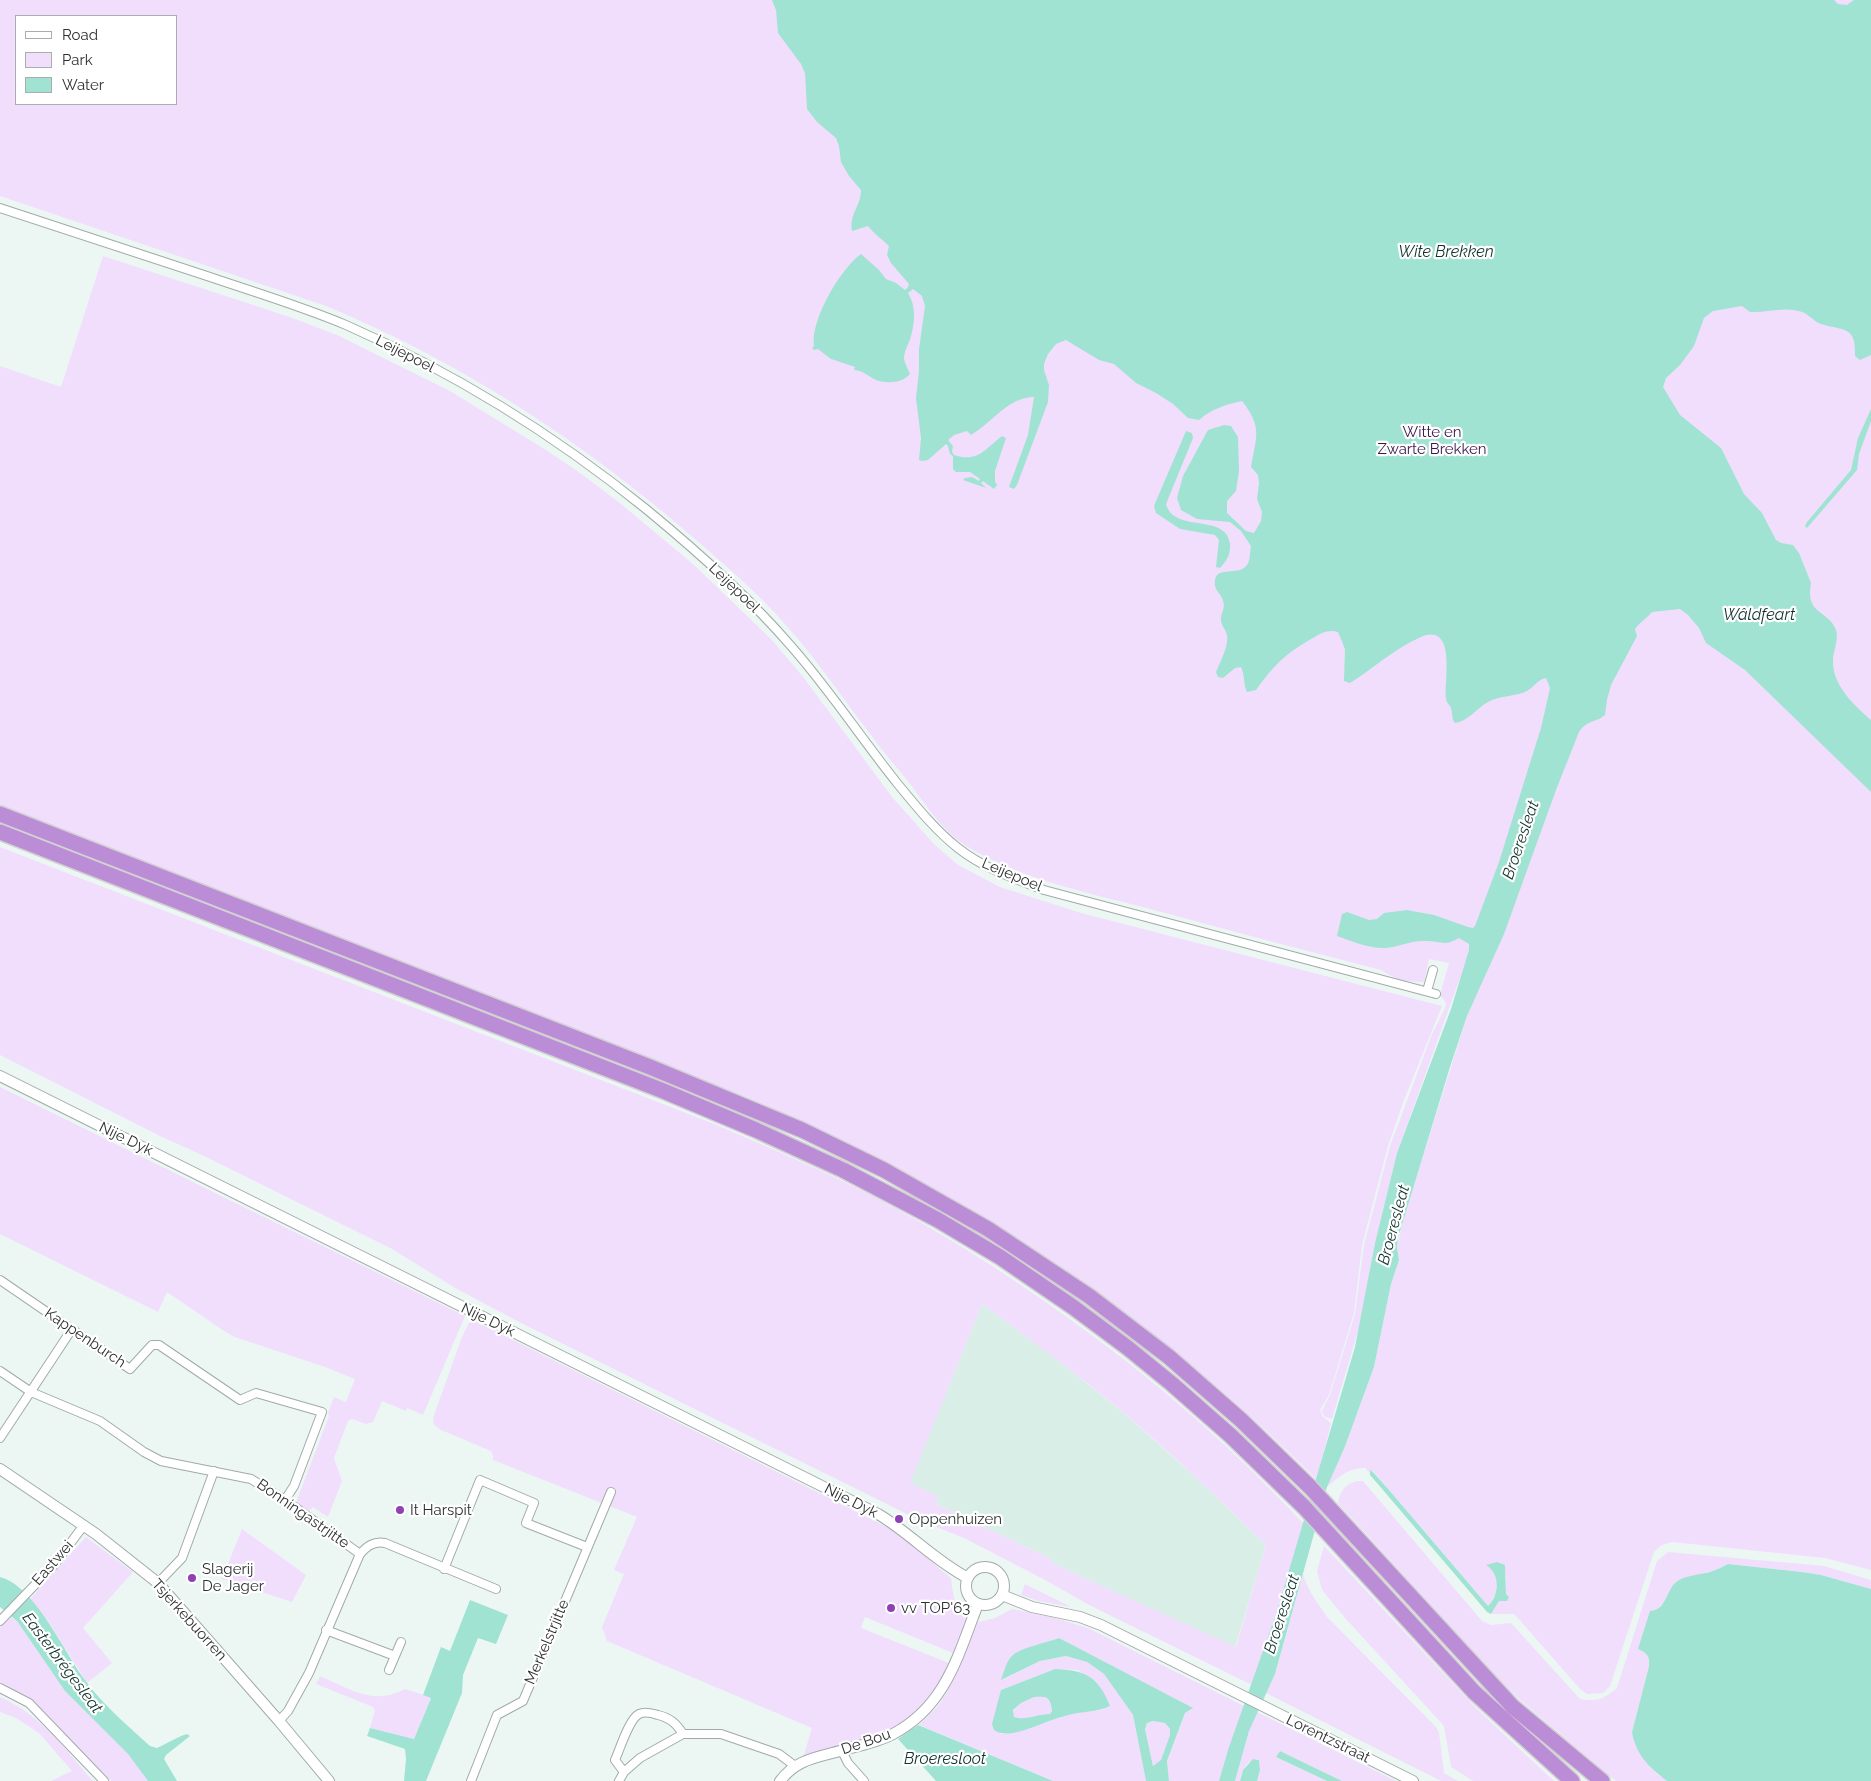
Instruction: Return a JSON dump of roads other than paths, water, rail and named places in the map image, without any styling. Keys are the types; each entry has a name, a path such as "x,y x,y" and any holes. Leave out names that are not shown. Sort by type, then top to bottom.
{"highway":[{"path":"0,814 650,1067 802,1130 884,1170 988,1229 1089,1296 1176,1363 1241,1420 1310,1488 1513,1707 1602,1781"},
{"path":"0,832 661,1090 756,1130 843,1170 946,1224 1000,1257 1073,1307 1172,1384 1231,1436 1304,1507 1474,1692 1572,1781"}],"street":[{"name":"Leijepoel","path":"0,208 272,298 344,324 453,379 582,460 646,509 715,568 760,613 790,644 817,677 873,753 915,805 946,838 960,850 984,865 1044,890 1436,994"},
{"path":"1426,991 1433,970"},
{"name":"Nije Dyk","path":"0,1076 878,1514 898,1525 928,1552 968,1578"},
{"name":"Kappenburch","path":"0,1280 130,1369 152,1345 159,1345 240,1400 256,1393 322,1412 294,1486 285,1500"},
{"path":"0,1438 72,1329"},
{"name":"Bonningastrjitte","path":"0,1371 31,1392 100,1421 144,1452 161,1461 251,1479 285,1500 360,1554"},
{"name":"Tsjerkebuorren","path":"0,1469 84,1525 158,1583 279,1720 329,1781"},
{"path":"158,1583 182,1558 214,1472"},
{"path":"444,1569 480,1480 534,1503 526,1523 587,1547"},
{"name":"Merkelstrjitte","path":"471,1781 497,1715 523,1701 611,1492"},
{"name":"Eastwei","path":"3,1618 54,1565 84,1525"},
{"path":"279,1720 288,1711 309,1673 360,1554 368,1546 380,1542 496,1590"},
{"path":"978,1568 994,1568 1004,1580 1002,1595 991,1604 978,1604 968,1594 966,1588 968,1578 978,1568"},
{"name":"Lorentzstraat","path":"1002,1595 1032,1607 1091,1621 1413,1781"},
{"name":"De Bou","path":"780,1781 795,1766 805,1760 842,1751 893,1734 922,1714 943,1689 957,1660 978,1604"},
{"path":"326,1630 395,1656"},
{"path":"389,1670 401,1642"},
{"path":"0,1688 29,1703 104,1781"},
{"path":"624,1772 616,1760 632,1720 638,1714 648,1712 665,1717 675,1722 682,1734"},
{"path":"619,1781 624,1772 640,1758 682,1734 721,1734 779,1754 795,1766"},
{"path":"842,1751 848,1763 864,1781"}],"water":[{"name":"Wite Brekken","path":"772,0 1834,0 1838,4 1847,5 1854,0 1871,0 1871,355 1860,360 1855,356 1853,339 1847,331 1818,323 1802,312 1782,310 1750,312 1742,306 1713,311 1704,318 1694,346 1680,365 1666,378 1663,387 1680,415 1721,448 1744,494 1762,513 1776,540 1793,545 1799,553 1811,583 1811,601 1818,611 1828,618 1836,630 1837,638 1833,660 1836,678 1845,694 1871,720 1871,792 1745,670 1706,643 1699,628 1680,609 1652,612 1635,629 1637,636 1611,685 1605,715 1589,723 1579,732 1504,934 1467,1016 1398,1238 1399,1260 1391,1284 1374,1367 1344,1449 1327,1487 1275,1674 1249,1731 1235,1781 1219,1781 1229,1747 1277,1611 1355,1347 1375,1243 1397,1153 1451,1009 1469,950 1469,944 1459,938 1446,943 1420,941 1388,948 1365,946 1337,936 1342,914 1347,912 1369,920 1377,919 1384,913 1407,910 1434,915 1468,927 1473,928 1475,926 1499,862 1541,728 1550,688 1546,678 1543,679 1527,691 1488,702 1464,720 1455,723 1451,708 1446,699 1446,656 1444,645 1440,638 1432,635 1421,637 1411,642 1393,652 1350,683 1344,681 1345,649 1338,632 1331,631 1319,635 1288,654 1269,673 1256,690 1247,692 1241,667 1235,668 1223,678 1218,677 1216,672 1224,654 1227,639 1221,620 1224,604 1216,589 1215,580 1217,575 1221,573 1236,571 1246,566 1249,561 1251,546 1241,531 1230,522 1197,519 1181,510 1177,498 1183,476 1208,430 1224,425 1231,426 1238,437 1239,471 1236,491 1227,501 1227,513 1246,531 1254,533 1261,521 1262,512 1257,499 1258,475 1251,467 1256,433 1253,418 1242,401 1219,408 1199,420 1188,418 1173,404 1136,383 1114,364 1099,360 1066,340 1056,344 1048,354 1044,364 1049,385 1048,402 1014,489 1009,487 1028,435 1034,397 1016,401 971,435 967,431 954,435 948,440 953,446 952,452 954,455 969,457 986,450 1002,436 1006,438 995,471 995,482 997,485 994,489 983,481 981,483 986,488 963,480 972,477 979,481 980,479 970,472 956,472 953,469 953,456 950,454 946,444 928,460 919,460 921,438 916,398 919,349 925,306 922,296 913,289 908,293 914,308 914,319 904,361 910,374 899,381 885,382 876,380 854,370 855,367 831,359 818,349 814,350 812,348 814,346 817,323 828,296 844,271 861,254 886,279 896,283 905,290 909,284 891,263 887,255 889,246 868,226 852,231 852,220 861,190 849,176 841,162 836,138 817,122 807,109 805,73 801,64 778,33 776,10"},
{"path":"1871,409 1871,421 1859,454 1857,470 1807,528 1805,526 1807,522 1851,470 1858,438"},
{"path":"1186,431 1192,433 1193,438 1166,504 1171,513 1179,518 1219,528 1226,534 1230,544 1230,551 1227,560 1220,568 1216,567 1219,540 1215,535 1180,529 1156,513 1154,506"},
{"path":"1370,1470 1488,1606 1492,1602 1497,1585 1494,1574 1486,1565 1497,1562 1505,1565 1506,1594 1509,1597 1507,1601 1499,1601 1491,1614 1487,1612 1370,1475"},
{"path":"1728,1564 1821,1575 1871,1589 1871,1781 1667,1781 1640,1754 1632,1732 1649,1666 1647,1655 1638,1649 1650,1611 1663,1604 1672,1587 1679,1580 1710,1572"},
{"name":"Easterbrégesleat","path":"0,1577 13,1583 37,1606 92,1689 150,1746 157,1748 181,1736 187,1734 190,1736 166,1755 164,1759 177,1781 148,1781 128,1754 65,1691 17,1621 0,1607"},
{"path":"470,1600 508,1615 496,1644 478,1638 463,1675 462,1693 426,1781 404,1781 405,1749 367,1736 370,1728 414,1739 431,1698 423,1695 441,1647 450,1651"},
{"path":"1059,1638 1193,1708 1185,1713 1167,1761 1169,1781 1146,1781 1133,1715 1104,1674 1087,1662 1066,1656 1040,1661 1001,1680 1007,1663 1017,1652","holes":["1153,1721 1165,1723 1170,1729 1170,1735 1161,1760 1153,1766 1145,1729 1147,1723"]},
{"path":"1055,1669 1075,1671 1095,1681 1101,1688 1110,1706 1099,1710 1065,1716 1019,1732 1003,1733 994,1730 992,1724 1001,1690","holes":["1034,1697 1045,1697 1049,1700 1052,1711 1050,1714 1023,1718 1014,1717 1013,1710 1021,1703"]},
{"name":"Broeresloot","path":"918,1725 1053,1781 936,1781 898,1739"},
{"path":"1280,1751 1342,1781 1327,1781 1276,1757"},
{"path":"1253,1759 1259,1760 1260,1770 1257,1781 1240,1781 1243,1770"}],"place":[{"name":"It Harspit","path":"400,1510"},
{"name":"Oppenhuizen","path":"899,1519"},
{"name":"Slagerij De Jager","path":"192,1578"},
{"name":"vv TOP'63","path":"891,1608"}],"park label":[{"name":"Witte en Zwarte Brekken","path":"1432,440"}],"water label":[{"name":"Wâldfeart","path":"1759,615"},
{"name":"Broeresleat","path":"1521,840"},
{"name":"Broeresleat","path":"1394,1225"},
{"name":"Broeresleat","path":"1282,1614"}]}
